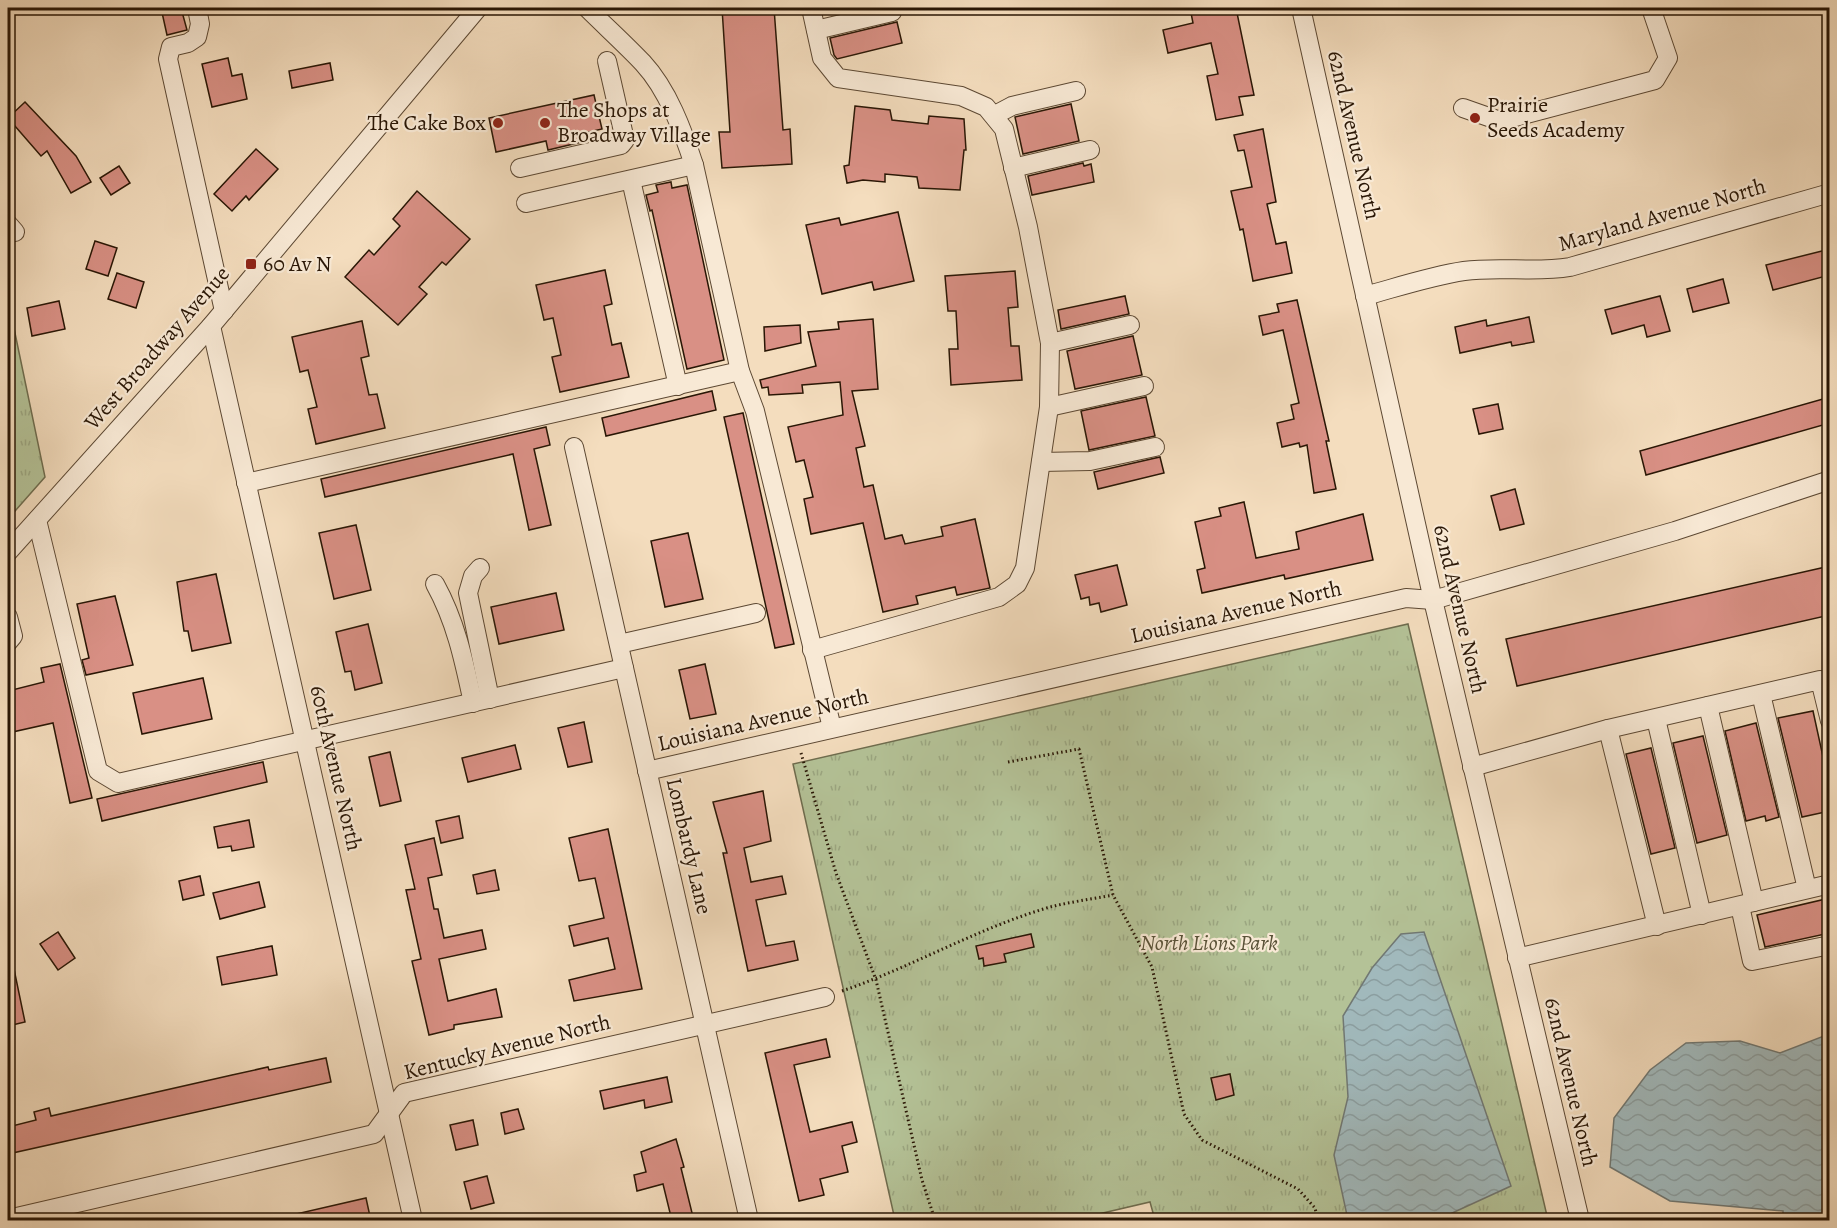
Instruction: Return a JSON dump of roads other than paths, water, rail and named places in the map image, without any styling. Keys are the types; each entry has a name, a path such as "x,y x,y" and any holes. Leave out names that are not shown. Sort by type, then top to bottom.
{"street":[{"path":"197,8 200,24 197,37 188,43 171,47 168,59 224,311"},
{"name":"West Broadway Avenue","path":"8,552 224,311 478,8"},
{"path":"587,8 644,64 670,106 684,135 694,165 740,371 755,411 832,728"},
{"path":"811,8 822,58 838,78 961,96 986,107 995,116 1004,129 1050,343 1049,407 1025,568 1017,584 999,597 812,650"},
{"name":"62nd Avenue North","path":"1301,8 1433,600 1580,1221"},
{"path":"1463,108 1500,122 1655,80 1668,58 1651,8"},
{"path":"816,30 892,12"},
{"path":"520,168 621,145 625,140 607,61"},
{"path":"995,116 1012,106 1076,91"},
{"path":"1013,168 1090,150"},
{"path":"526,203 694,165"},
{"path":"631,180 678,386"},
{"name":"Maryland Avenue North","path":"1365,296 1463,271 1514,269 1546,271 1570,267 1830,193"},
{"path":"1050,343 1130,325"},
{"name":"60th Avenue North","path":"211,326 413,1221"},
{"path":"246,483 740,371"},
{"path":"1049,407 1144,386"},
{"name":"Lombardy Lane","path":"574,447 749,1221"},
{"path":"1041,462 1090,461 1155,447"},
{"name":"Louisiana Avenue North","path":"647,771 1406,598 1433,600 1675,531 1830,480"},
{"path":"37,520 98,771 118,783 624,668"},
{"path":"480,568 473,576 468,593 481,701"},
{"path":"435,584 449,609 481,701"},
{"path":"619,644 756,614"},
{"path":"8,617 13,636 8,642"},
{"path":"1472,767 1608,729 1825,680 1830,721"},
{"path":"1761,694 1807,889"},
{"path":"1708,706 1747,904 1752,961 1830,945"},
{"path":"1656,718 1702,915"},
{"path":"1608,729 1657,926"},
{"path":"1517,958 1830,884"},
{"name":"Kentucky Avenue North","path":"8,1219 374,1134 404,1093 825,997"}],"water":[{"path":"1424,932 1511,1186 1437,1220 1348,1220 1334,1155 1348,1097 1343,1016 1372,968 1401,934"},
{"path":"1829,1034 1829,1220 1783,1220 1783,1211 1670,1201 1610,1167 1614,1118 1650,1070 1686,1043 1740,1041 1780,1053"}],"place":[{"name":"Prairie Seeds Academy","path":"1475,118"},
{"name":"The Cake Box","path":"498,123"},
{"name":"The Shops at Broadway Village","path":"545,123"},
{"name":"60 Av N","path":"251,264"}],"park label":[{"name":"North Lions Park","path":"1209,943"}]}
